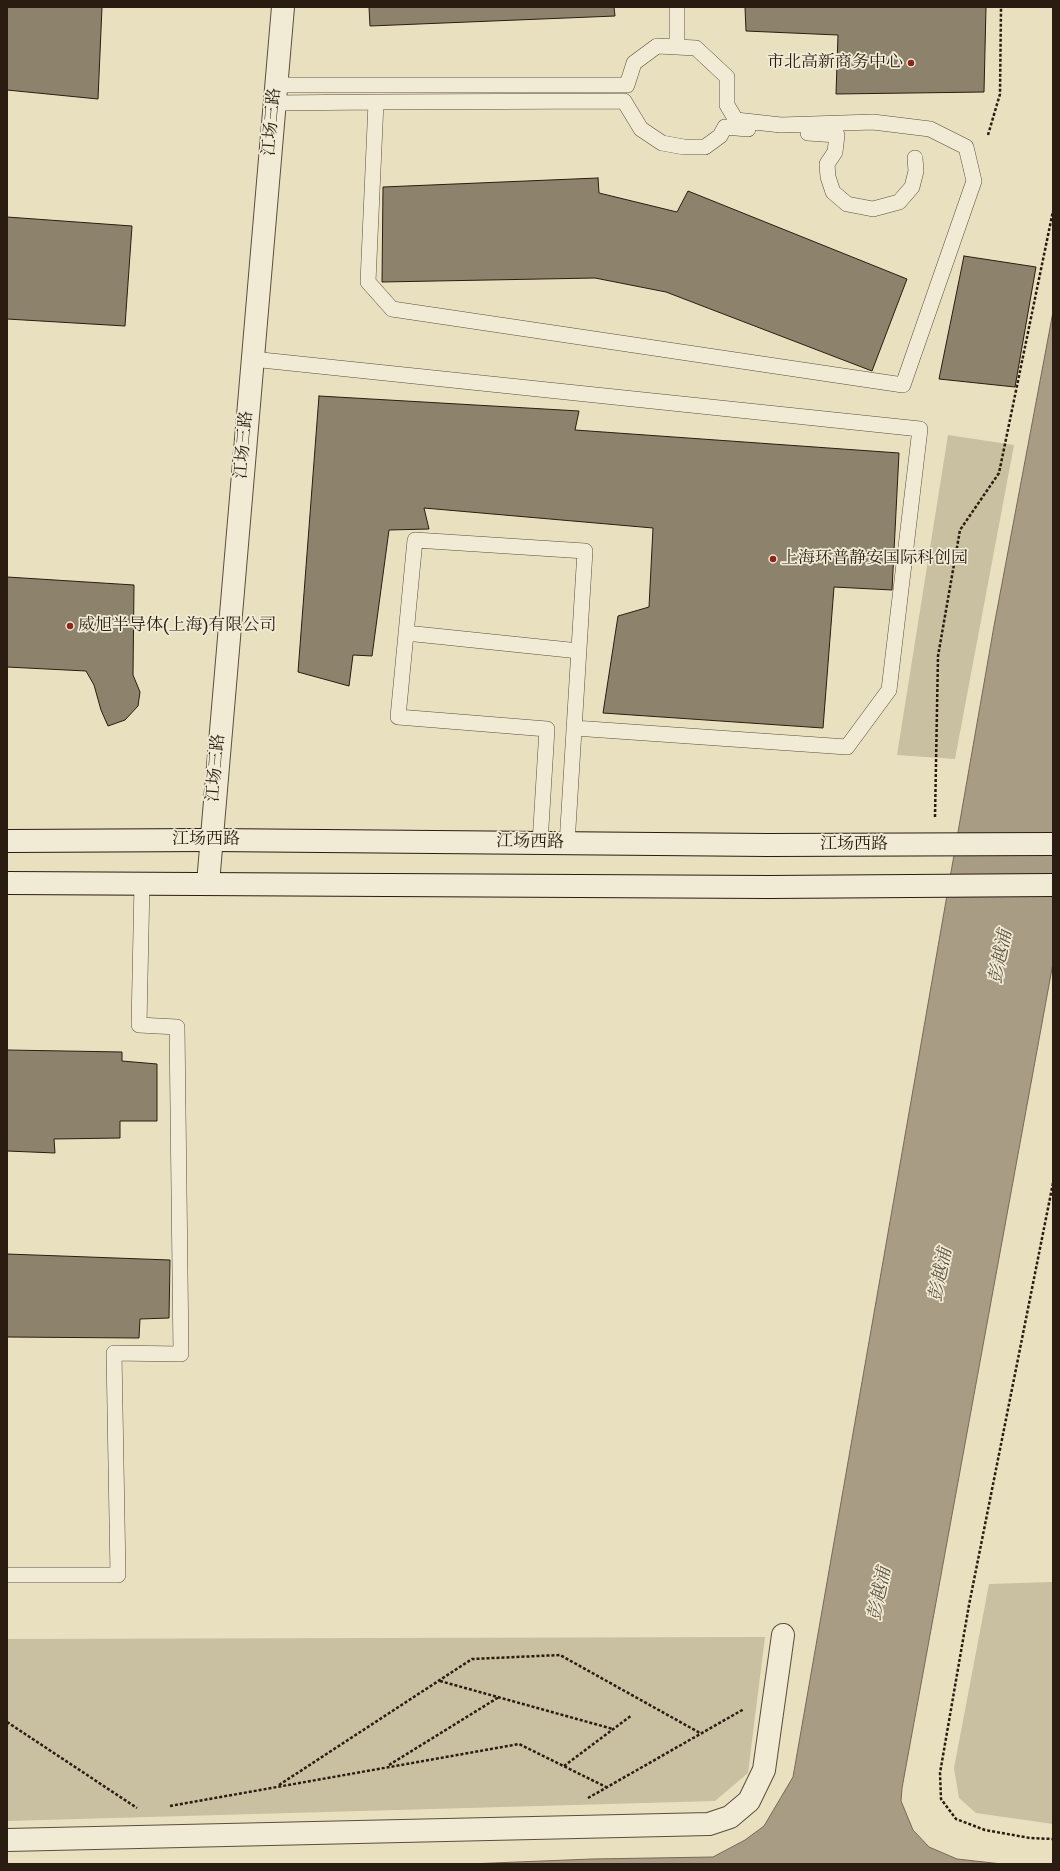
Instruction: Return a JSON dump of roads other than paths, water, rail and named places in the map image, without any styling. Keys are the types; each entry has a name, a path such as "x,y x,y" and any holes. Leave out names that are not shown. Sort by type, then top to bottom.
{"main road":[{"name":"江场三路","path":"208,883 282,7"},
{"name":"江场西路","path":"7,841 211,840 567,844 1053,844"},
{"path":"7,883 934,887 1053,885"},
{"path":"7,1840 709,1824 730,1817 749,1801 764,1770 784,1635"}],"lane":[{"path":"677,7 677,47"},
{"path":"657,46 677,47 696,48 727,77 725,128 720,136 705,147 684,147 662,143 641,130 624,101 626,85 634,63 657,46"},
{"path":"275,94 626,85"},
{"path":"275,94 376,102 624,101"},
{"path":"376,102 368,282 392,309 903,385 974,181 966,147 930,129 873,122 781,125 736,120 727,105"},
{"path":"725,128 837,135 835,152 827,164 828,178 833,192 847,204 874,209 899,202 907,196 912,187 916,171 915,158"},
{"path":"252,359 920,429 889,690 847,748 574,728"},
{"path":"540,843 547,729 398,717 415,540 586,551 567,844"},
{"path":"406,633 579,651"},
{"path":"7,1575 118,1575 114,1353 181,1354 177,1027 139,1025 142,883"}],"water":[{"name":"彭越浦","path":"1053,312 1053,963 902,1788 901,1801 913,1830 929,1847 957,1859 1002,1864 468,1864 592,1859 713,1857 745,1840 764,1826 793,1777 994,626"}],"place":[{"name":"市北高新商务中心","path":"911,63"},
{"name":"上海环普静安国际科创园","path":"773,559"},
{"name":"威旭半导体(上海)有限公司","path":"70,626"}]}
